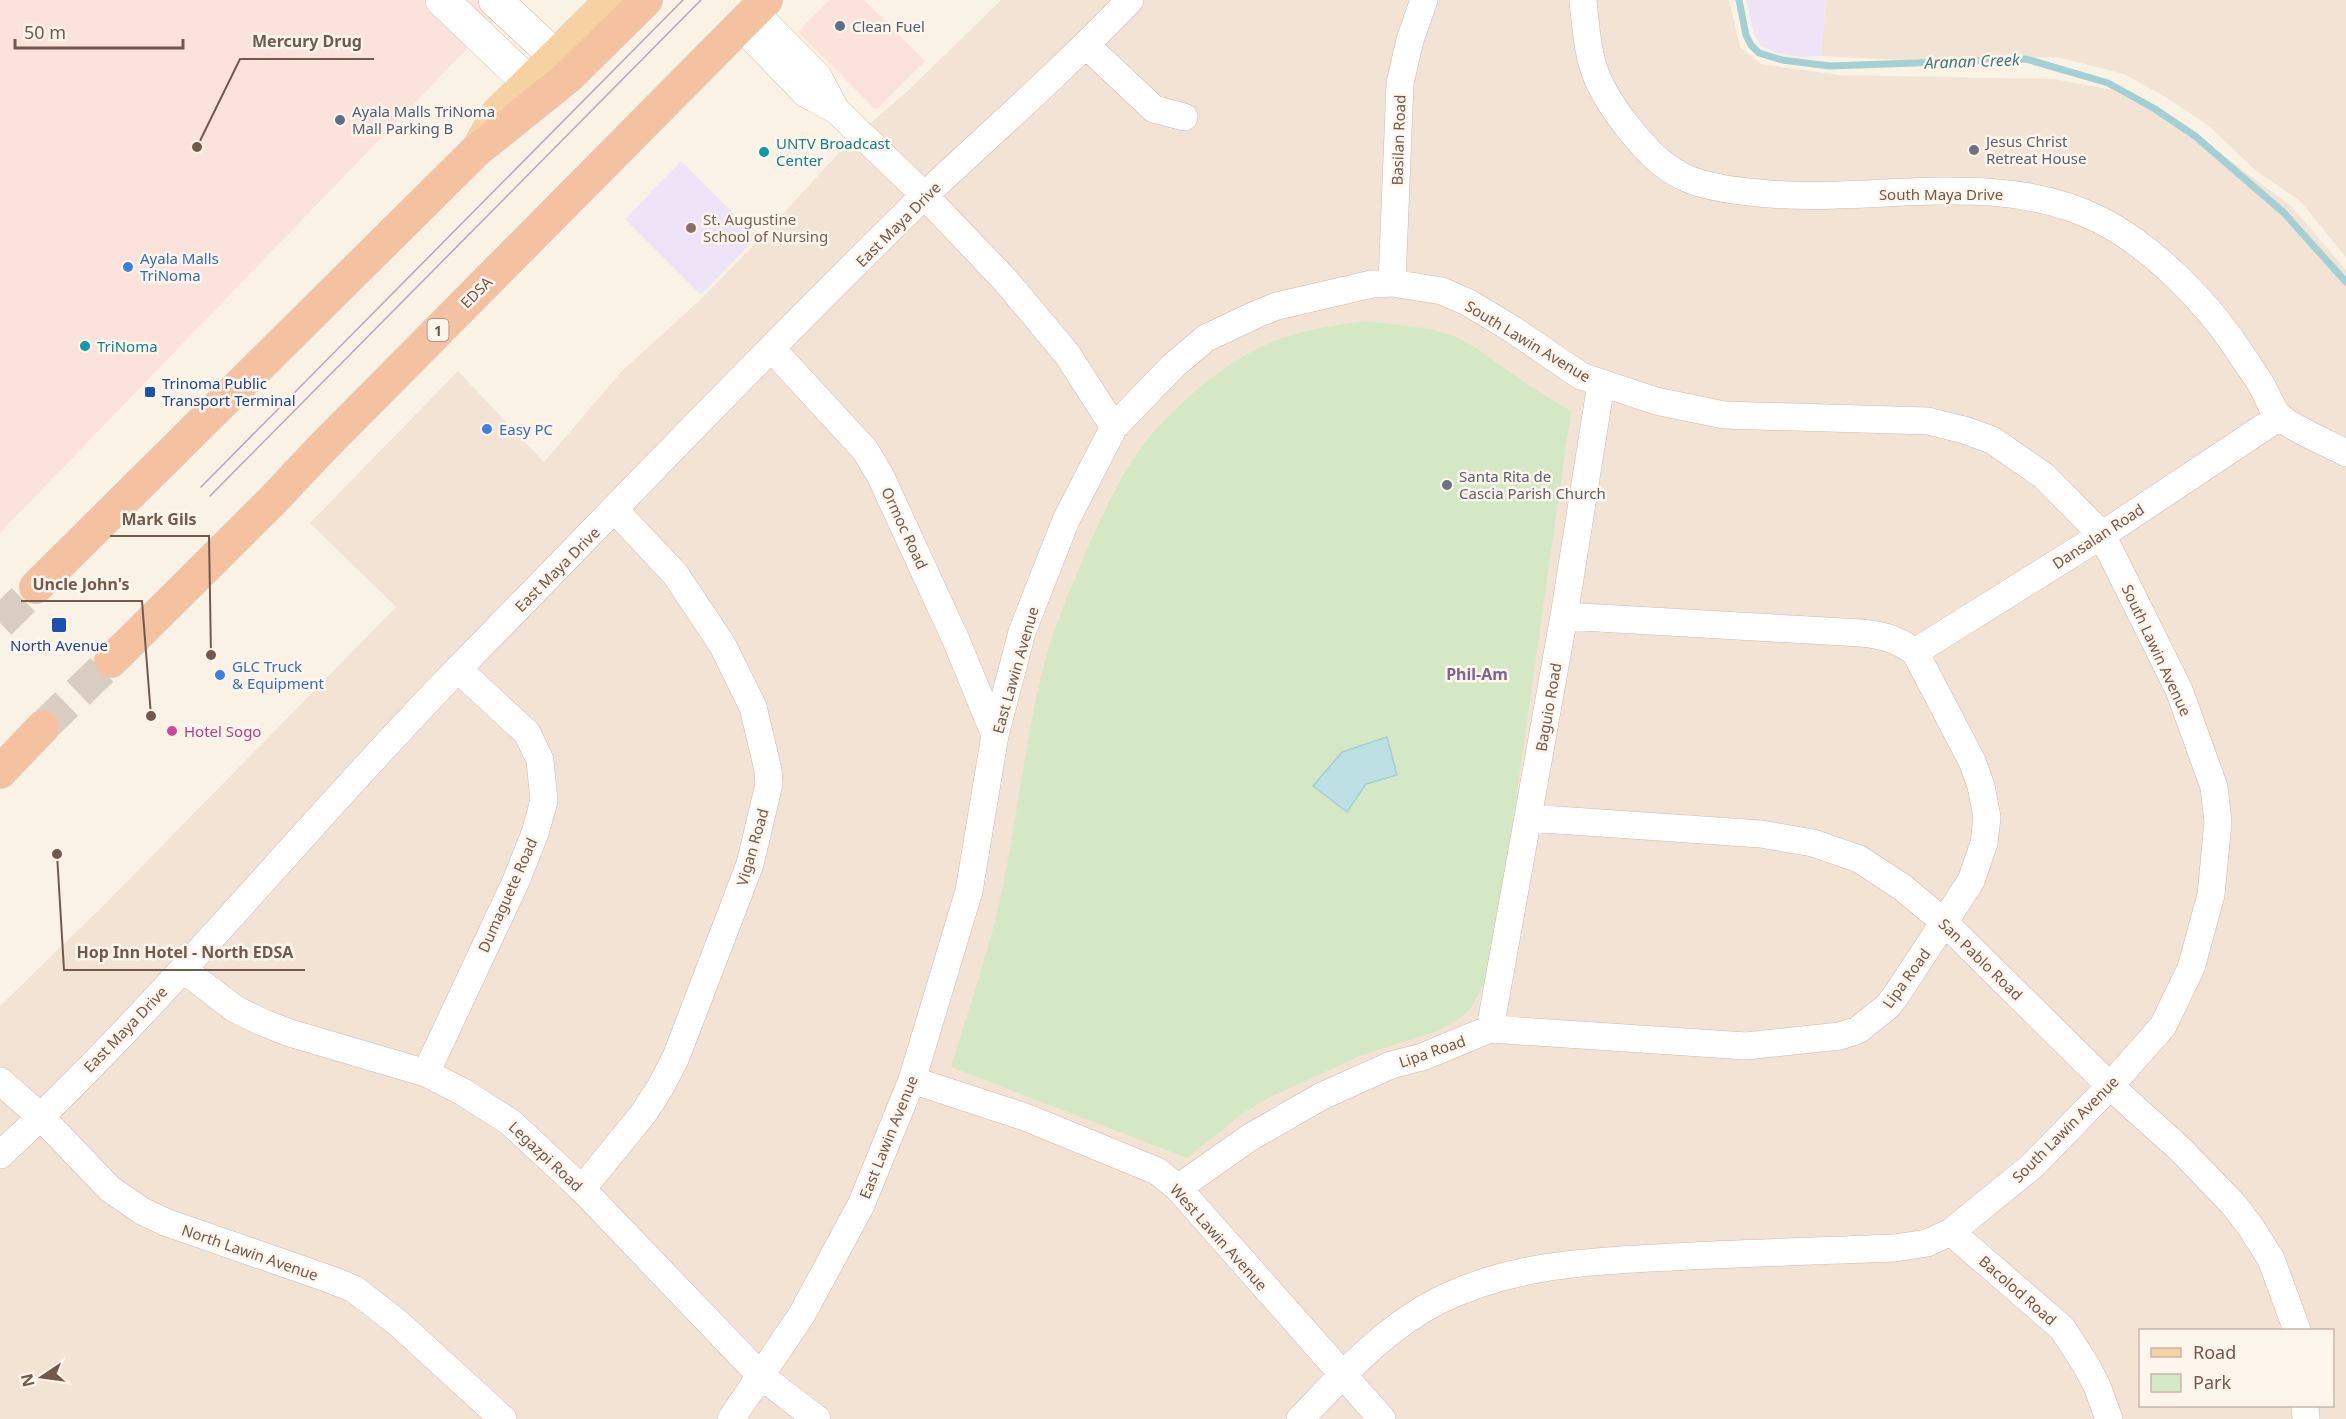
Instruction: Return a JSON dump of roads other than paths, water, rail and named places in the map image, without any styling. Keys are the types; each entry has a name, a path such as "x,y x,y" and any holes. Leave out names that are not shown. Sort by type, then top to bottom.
{"highway":[{"path":"36,587 477,150 569,76 646,0"},
{"name":"EDSA","path":"111,661 274,499 753,12"},
{"path":"0,772 44,727"}],"main road":[{"path":"477,150 498,113 612,0"}],"street":[{"path":"452,9 470,19 484,10 488,0"},
{"path":"495,0 555,56"},
{"name":"East Maya Drive","path":"0,1155 41,1118 183,969 458,669 925,196 1086,45 1130,0"},
{"name":"Basilan Road","path":"1392,283 1400,83 1403,61 1424,0"},
{"name":"South Maya Drive","path":"1583,0 1588,51 1595,77 1610,104 1645,148 1663,164 1684,177 1738,191 1765,194 1800,196 1975,191 2026,197 2073,208 2101,220 2143,248 2203,301 2240,352 2279,417"},
{"path":"452,9 529,82"},
{"path":"753,12 806,94 836,110 925,196 1006,281 1067,354 1114,427"},
{"path":"1086,45 1154,110 1184,117"},
{"name":"South Lawin Avenue","path":"1114,427 1173,366 1206,338 1277,306 1372,284 1392,283 1442,291 1469,303 1581,376 1656,401 1724,415 1928,421 1964,430 1992,440 2044,476 2102,535 2179,690 2214,787 2218,822 2211,895 2192,968 2163,1026 2110,1086 2032,1166 1951,1232 1927,1243 1895,1248 1579,1262 1526,1271 1484,1282 1437,1301 1385,1337 1343,1376"},
{"name":"Ormoc Road","path":"772,349 865,450 880,475 956,640 995,735"},
{"name":"Baguio Road","path":"1490,1029 1564,616 1601,384"},
{"path":"2279,417 2346,453"},
{"name":"Dansalan Road","path":"1915,652 2102,535 2279,417"},
{"name":"East Lawin Avenue","path":"731,1419 801,1316 861,1205 912,1080 969,891 995,735 1022,632 1066,520 1114,427"},
{"name":"Vigan Road","path":"582,1189 643,1114 676,1057 750,864 769,784 768,770 753,707 723,646 675,574 615,510"},
{"path":"1564,616 1861,633 1890,637 1915,652"},
{"name":"Lipa Road","path":"1178,1188 1249,1138 1322,1096 1391,1065 1422,1057 1490,1029 1746,1046 1840,1036 1858,1030 1888,1006 1975,872 1984,843 1987,817 1981,786 1972,761 1915,652"},
{"name":"Dumaguete Road","path":"426,1073 516,881 535,833 544,801 540,760 527,733 458,669"},
{"name":"San Pablo Road","path":"1528,818 1761,834 1813,843 1859,859 1902,887 1944,922 2110,1086 2201,1170 2250,1226 2271,1259 2297,1329"},
{"name":"Legazpi Road","path":"183,969 236,1009 264,1023 290,1034 426,1073 464,1092 510,1122 582,1189 761,1376 817,1419"},
{"name":"West Lawin Avenue","path":"912,1080 1024,1117 1156,1171 1178,1188 1382,1419"},
{"name":"North Lawin Avenue","path":"0,1081 41,1118 110,1189 142,1211 208,1238 354,1289 398,1323 503,1419"},
{"name":"Bacolod Road","path":"1951,1232 2062,1328 2097,1386 2109,1419"},
{"path":"1300,1419 1343,1376"}],"water":[{"path":"1387,737 1397,775 1366,784 1347,812 1313,786 1342,752"}],"waterway":[{"name":"Aranan Creek","path":"1739,0 1746,35 1751,45 1759,53 1782,60 1830,66 2026,59 2108,83 2155,109 2195,136 2283,212 2346,282"}],"tunnel":[{"path":"0,623 36,587"},
{"path":"43,727 111,661"}],"tram line":[{"path":"201,487 683,0"},
{"path":"210,496 701,0"}],"place":[{"name":"Clean Fuel","path":"840,26"},
{"name":"Ayala Malls TriNoma Mall Parking B","path":"340,120"},
{"name":"Mercury Drug","path":"197,147"},
{"name":"Jesus Christ Retreat House","path":"1974,150"},
{"name":"UNTV Broadcast Center","path":"764,152"},
{"name":"St. Augustine School of Nursing","path":"691,228"},
{"name":"Ayala Malls TriNoma","path":"128,267"},
{"name":"TriNoma","path":"85,346"},
{"name":"Trinoma Public Transport Terminal","path":"150,392"},
{"name":"Easy PC","path":"487,429"},
{"name":"Santa Rita de Cascia Parish Church","path":"1447,485"},
{"name":"North Avenue","path":"59,625"},
{"name":"Mark Gils","path":"211,655"},
{"name":"GLC Truck & Equipment","path":"220,675"},
{"name":"Uncle John's","path":"151,716"},
{"name":"Hotel Sogo","path":"172,731"},
{"name":"Hop Inn Hotel - North EDSA","path":"57,854"}],"district":[{"name":"Phil-Am","path":"1477,674"}]}
